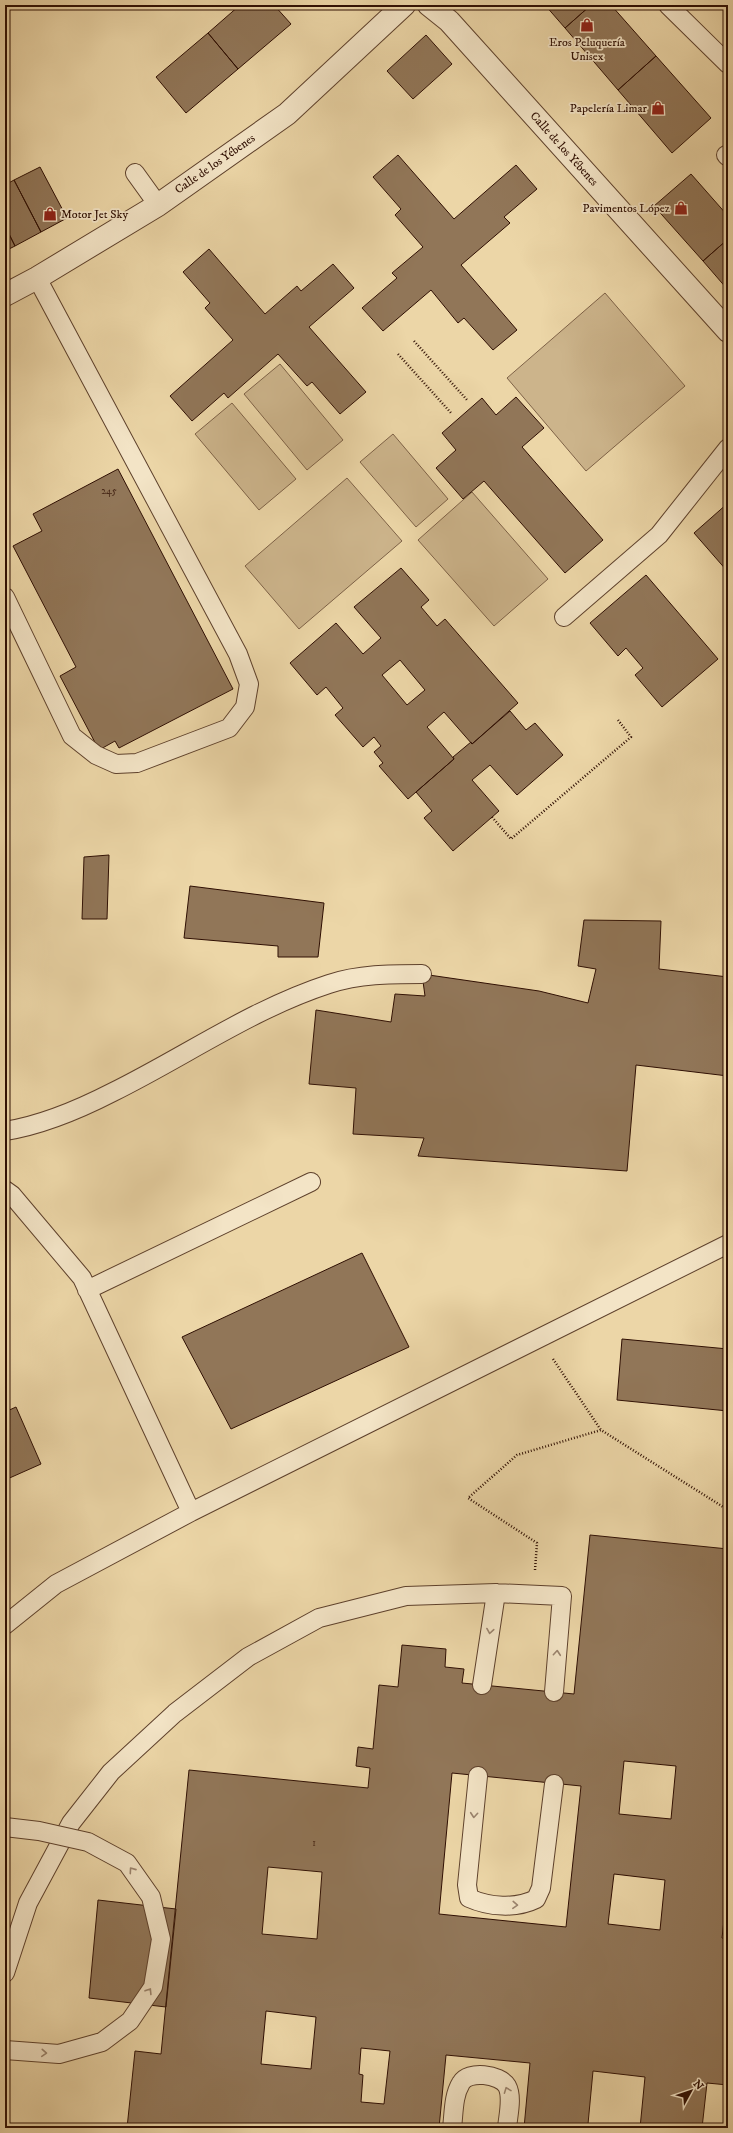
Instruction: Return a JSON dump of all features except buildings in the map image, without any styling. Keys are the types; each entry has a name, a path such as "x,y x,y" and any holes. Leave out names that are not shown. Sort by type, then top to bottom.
{"street":[{"name":"Calle de los Yébenes","path":"5,295 37,278 158,205 287,114 404,5"},
{"name":"Calle de los Yébenes","path":"429,5 449,21 728,331"}],"lane":[{"path":"668,5 728,64"},
{"path":"135,173 158,205"},
{"path":"5,598 72,736 96,755 116,764 137,763 229,728 245,707 250,684 238,654 37,278"},
{"path":"564,617 659,535 728,448"},
{"path":"5,1131 43,1122 78,1110 151,1074 251,1018 303,994 330,984 353,978 383,974 422,974"},
{"path":"87,1290 311,1182"},
{"path":"5,1190 12,1195 82,1278 190,1512"},
{"path":"5,1625 56,1584 190,1512 728,1244"},
{"path":"482,1685 496,1592"},
{"path":"5,1973 28,1904 72,1823 112,1772 174,1713 248,1657 319,1618 406,1596 496,1592 562,1596 554,1692"},
{"path":"478,1776 467,1884 469,1898 481,1903 523,1905 536,1899 541,1888 554,1784"},
{"path":"5,1827 39,1831 88,1842 128,1863 151,1897 161,1939 153,1986 130,2020 102,2042 59,2054 5,2050"},
{"path":"452,2128 456,2094 462,2081 474,2075 500,2078 506,2085 510,2095 507,2128"}],"path":[{"path":"414,341 468,401"},
{"path":"398,354 452,414"},
{"path":"492,817 511,839 631,737 618,720"},
{"path":"539,1338 601,1430 728,1510"},
{"path":"534,1595 537,1543 468,1498 516,1455 601,1430"}],"shaded area":[{"path":"605,293 685,386 586,471 507,378"},
{"path":"280,364 343,440 307,470 244,394"},
{"path":"232,403 296,479 259,510 195,434"},
{"path":"393,434 448,499 416,527 360,462"},
{"path":"347,478 402,541 299,629 245,566"},
{"path":"472,492 548,579 494,626 418,540"}],"place":[{"name":"Eros Peluquería Unisex","path":"587,25"},
{"name":"Papelería Limar","path":"658,108"},
{"name":"Pavimentos López","path":"681,208"},
{"name":"Motor Jet Sky","path":"50,214"}]}
